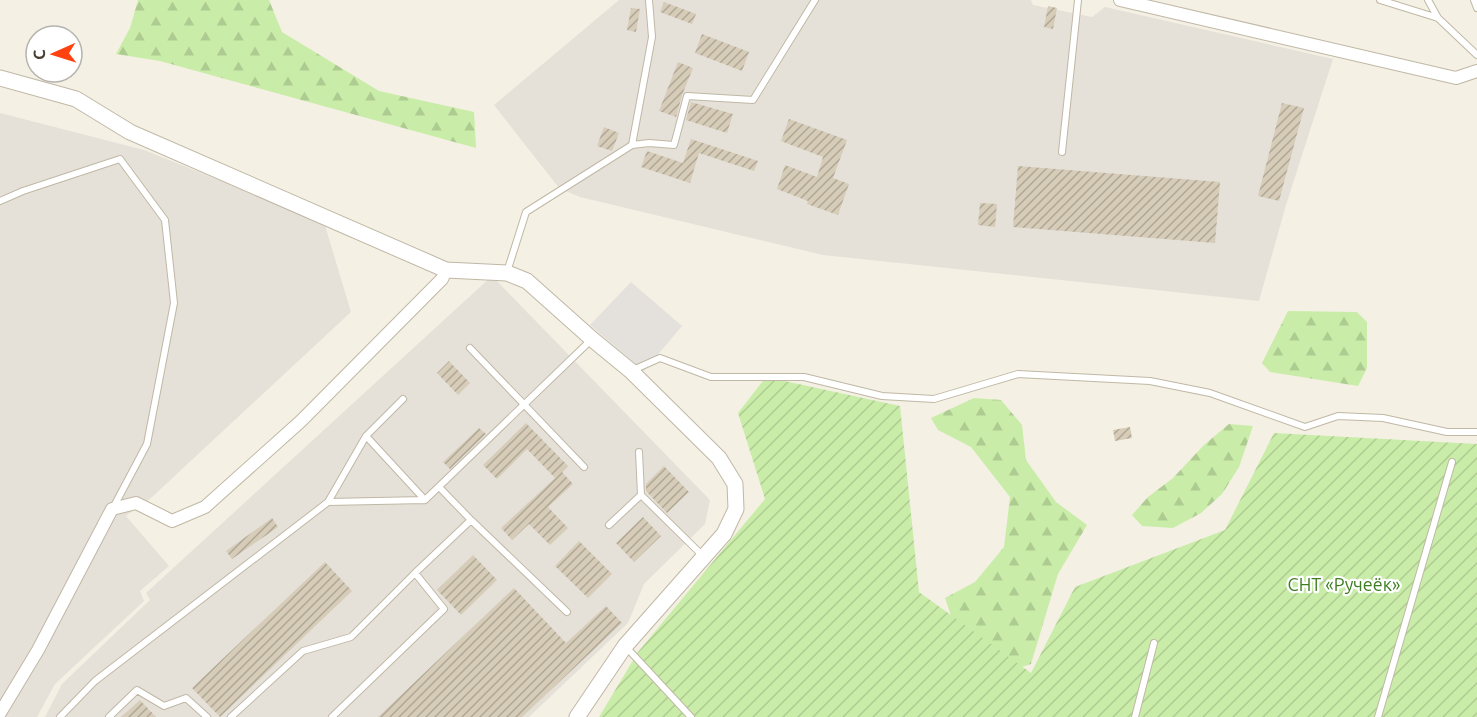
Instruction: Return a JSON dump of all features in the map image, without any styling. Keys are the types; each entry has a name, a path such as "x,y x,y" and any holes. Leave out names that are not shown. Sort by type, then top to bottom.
{"street":[{"path":"1120,0 1456,78 1477,70"},
{"path":"0,78 76,99 130,132 446,270 507,273 527,281 592,339 631,370 719,458 735,484 736,508 724,534 625,646 577,717"},
{"path":"0,713 38,650 112,509 136,503 172,521 205,507 309,412 442,279 446,270"}],"lane":[{"path":"632,145 652,37 649,0"},
{"path":"507,273 526,212 632,145 649,143 674,145 687,96 753,100 815,0"},
{"path":"1062,152 1078,0"},
{"path":"1380,0 1438,18"},
{"path":"1428,0 1438,18 1477,56"},
{"path":"1474,0 1477,8"},
{"path":"0,201 23,191 120,159 165,220 174,303 147,444 112,509"},
{"path":"328,502 425,500 592,339"},
{"path":"470,348 584,467"},
{"path":"631,370 660,358 711,378 804,377 882,396 934,399 1018,374 1138,380 1210,393 1305,427 1338,416 1383,418 1447,432 1477,432"},
{"path":"60,717 95,681 328,502 366,436 403,399"},
{"path":"366,436 425,500"},
{"path":"639,452 641,495 704,557"},
{"path":"1378,717 1452,462"},
{"path":"439,487 567,612"},
{"path":"609,525 641,495"},
{"path":"231,717 303,651 351,637 471,520"},
{"path":"332,717 444,609 415,573"},
{"path":"1135,717 1154,643"},
{"path":"625,646 691,717"},
{"path":"109,717 137,690 164,706 186,698 207,717"}],"shaded area":[{"path":"619,0 1031,0 1033,5 1092,17 1105,7 1333,59 1286,205 1259,301 823,255 580,197 559,188 494,105"},
{"path":"0,113 144,150 324,222 351,312 151,498 126,516 169,566 140,591 144,601 55,684 37,717 0,717"},
{"path":"492,276 710,500 705,524 644,584 628,623 529,717 45,717 62,684 150,600 146,593"},
{"path":"631,282 682,326 644,371 590,325"}],"green space":[{"path":"138,0 269,0 282,32 379,91 474,112 476,148 160,61 116,54 130,28"},
{"path":"1288,311 1357,312 1367,322 1367,368 1358,386 1270,372 1262,363"},
{"name":"СНТ «Ручеёк»","path":"766,377 900,406 919,592 1031,673 1075,587 1225,530 1274,433 1477,444 1477,717 599,717 638,652 765,499 738,413"},
{"path":"974,398 1001,400 1022,425 1026,460 1056,502 1087,525 1058,574 1031,664 1006,672 956,630 945,598 975,582 1004,547 1010,497 971,447 938,430 931,418"},
{"path":"1229,424 1253,426 1239,467 1222,494 1201,513 1173,528 1142,526 1132,515 1148,497 1173,478 1204,445"}],"building":[{"path":"664,2 696,14 692,24 660,12"},
{"path":"1048,6 1057,8 1053,29 1044,27"},
{"path":"631,8 640,9 636,32 627,30"},
{"path":"702,34 749,52 742,71 695,53"},
{"path":"678,62 693,68 676,117 659,111"},
{"path":"691,102 733,114 727,133 686,120"},
{"path":"1282,103 1304,108 1279,201 1258,196"},
{"path":"789,119 847,140 833,178 849,184 838,215 807,204 808,201 777,189 785,165 817,177 823,157 781,141"},
{"path":"604,127 619,133 612,151 597,146"},
{"path":"691,139 758,161 754,171 699,153 690,183 641,167 647,151 683,163"},
{"path":"1018,166 1220,182 1215,243 1013,227"},
{"path":"980,203 997,204 995,227 978,225"},
{"path":"449,361 470,383 458,395 437,373"},
{"path":"526,423 568,466 562,472 573,484 548,507 568,528 550,545 529,524 512,540 501,528 555,478 527,449 497,479 483,465"},
{"path":"1130,427 1132,438 1115,441 1113,430"},
{"path":"479,428 486,434 450,469 443,462"},
{"path":"664,466 689,492 667,513 646,491 646,484"},
{"path":"643,517 661,536 634,562 616,543"},
{"path":"272,518 278,527 232,559 226,551"},
{"path":"579,541 612,574 588,598 555,566"},
{"path":"473,555 497,580 461,615 437,590"},
{"path":"325,562 352,591 220,717 192,688"},
{"path":"514,588 566,643 606,606 622,623 522,717 378,717"},
{"path":"140,700 156,717 121,717"}]}
